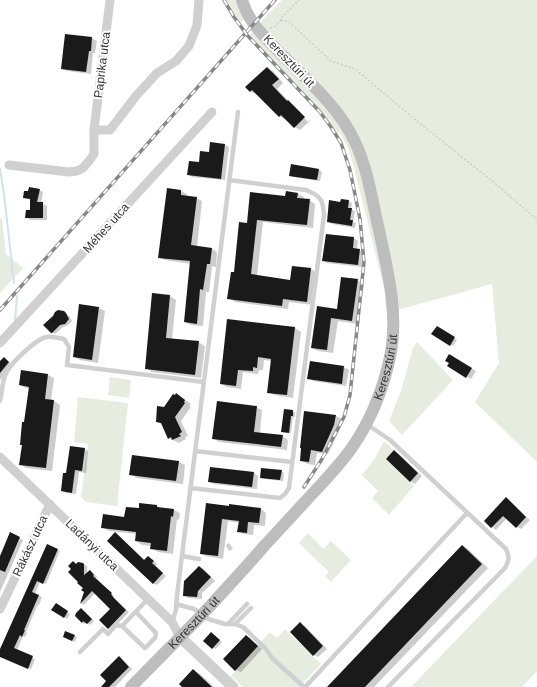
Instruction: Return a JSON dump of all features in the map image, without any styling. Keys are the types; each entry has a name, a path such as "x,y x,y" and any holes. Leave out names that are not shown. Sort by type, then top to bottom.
{"main road":[{"name":"Keresztúri út","path":"131,687 202,614 346,456 353,447 374,408 383,384 390,357 393,332 391,285 366,174 355,142 338,114 327,100 258,29 246,14 242,0"}],"street":[{"name":"Paprika utca","path":"9,165 69,172 77,171 83,168 94,154 94,130 110,0"},
{"path":"94,130 110,130 136,96 157,73 176,61 189,46 197,25 199,0"},
{"name":"Méhes utca","path":"0,343 212,112"},
{"name":"Ladányi utca","path":"0,457 172,622 180,637"},
{"name":"Rákász utca","path":"0,609 50,504"},
{"path":"180,637 233,687"}],"lane":[{"path":"172,622 176,610 238,112"},
{"path":"190,488 280,498 289,488 324,215 323,204 320,198 314,193 306,190 229,180"},
{"path":"0,401 5,375 9,368 30,346 46,337 64,339 69,347 67,365 204,382"},
{"path":"366,424 390,440 506,549 509,560 505,568 388,687"},
{"path":"195,451 292,462"},
{"path":"176,604 194,609 208,619 243,627 265,648 273,659 304,687 467,512"},
{"path":"182,556 200,559"},
{"path":"122,626 148,599"},
{"path":"228,624 249,606 235,624"},
{"path":"80,652 103,630 108,634 116,625 122,626 145,648 155,638 156,632 136,612"}],"path":[{"path":"258,29 273,28 299,0"},
{"path":"281,20 290,22 331,61 355,69 537,218"}],"shaded area":[{"path":"227,0 247,0 252,13 240,23"},
{"path":"282,0 537,0 537,462 475,402 499,363 492,284 401,309 386,310 385,292 348,148 340,132 337,133 328,120 250,35"},
{"path":"0,218 2,218 6,254 23,268 0,293"},
{"path":"417,342 453,380 402,435 389,421 401,391 413,348"},
{"path":"110,377 131,380 129,398 108,395"},
{"path":"78,397 128,403 117,506 86,502 81,497 88,444 74,442"},
{"path":"384,441 394,450 386,459 414,486 389,515 372,498 378,491 362,475 374,460"},
{"path":"308,533 323,549 331,541 351,560 331,582 325,576 329,572 299,543"},
{"path":"537,556 537,671 522,687 411,687"},
{"path":"285,629 321,664 299,687 243,687 231,676 270,632 277,638"}],"building":[{"path":"65,34 92,37 91,51 89,51 86,72 61,69"},
{"path":"267,67 279,79 272,85 305,117 294,128 281,115 279,117 252,90 250,92 245,87"},
{"path":"210,142 225,144 221,179 187,175 189,161 199,162 200,151 209,152"},
{"path":"291,164 319,169 317,180 289,176"},
{"path":"29,187 40,189 37,202 43,202 43,218 25,218 26,210 30,210 30,199 23,198 24,191 28,191"},
{"path":"167,188 181,190 181,195 197,197 191,245 212,248 210,264 207,264 203,290 200,289 197,324 184,322 190,261 158,258"},
{"path":"286,191 298,193 297,198 310,199 307,225 257,220 251,274 290,280 292,266 311,268 307,302 283,299 282,306 227,299 231,272 234,272 239,222 247,223 250,192 285,196"},
{"path":"341,199 349,200 348,208 352,208 350,220 353,220 352,226 327,222 329,200 340,202"},
{"path":"326,234 354,237 353,248 360,249 358,265 322,261"},
{"path":"341,277 358,279 352,321 331,318 327,350 311,348 317,306 337,309"},
{"path":"152,293 170,295 166,338 199,341 195,375 145,369"},
{"path":"79,304 99,307 92,360 73,357"},
{"path":"58,310 64,311 69,319 65,324 60,325 51,333 43,325"},
{"path":"227,319 295,327 287,395 267,393 271,359 258,357 257,368 253,367 253,371 238,370 236,386 220,384"},
{"path":"437,326 455,337 450,346 431,334"},
{"path":"449,354 472,368 466,378 447,366 449,363 445,361"},
{"path":"4,357 9,362 0,373 0,361"},
{"path":"310,361 344,366 342,384 307,379"},
{"path":"21,370 48,374 45,399 54,400 46,468 19,465 22,445 20,445 22,422 24,422 29,387 19,385"},
{"path":"176,393 185,400 185,403 175,417 182,432 179,434 181,436 172,440 171,437 168,439 161,423 156,422 157,406 164,407 173,394 175,395"},
{"path":"217,401 257,406 254,432 283,435 281,447 212,439"},
{"path":"284,409 293,410 289,433 281,432"},
{"path":"304,411 336,415 334,425 322,452 311,450 309,462 300,461"},
{"path":"70,446 85,448 82,471 75,470 72,493 61,491 63,473 66,473"},
{"path":"394,450 418,473 410,482 386,459"},
{"path":"132,455 179,461 176,481 129,475"},
{"path":"210,467 254,472 252,487 208,482"},
{"path":"261,468 282,470 280,480 260,478"},
{"path":"506,497 526,517 516,528 503,516 491,528 484,521"},
{"path":"139,503 174,509 173,517 171,516 167,551 150,549 151,543 135,541 136,532 101,528 103,514 124,517 126,507 139,508"},
{"path":"206,503 261,508 259,523 248,522 247,533 237,532 239,521 222,519 218,556 200,554"},
{"path":"10,532 20,537 5,572 0,570 0,556"},
{"path":"115,532 144,560 148,556 154,561 152,563 163,573 153,584 107,541"},
{"path":"47,544 58,549 43,584 37,581 32,592 39,595 22,637 20,635 14,648 33,656 28,669 0,657 0,649"},
{"path":"462,545 482,564 365,687 327,687"},
{"path":"73,561 76,564 78,562 83,563 84,575 90,570 94,575 93,576 112,593 111,594 113,597 126,610 108,629 99,620 110,609 92,591 80,604 84,592 81,590 83,588 68,572 71,569 68,566"},
{"path":"199,566 211,577 198,591 197,597 183,596 184,581"},
{"path":"56,603 68,611 64,618 51,610"},
{"path":"81,608 92,619 87,624 83,621 82,623 75,616"},
{"path":"300,622 323,646 313,656 290,632"},
{"path":"65,631 75,635 72,641 63,637"},
{"path":"211,632 220,640 212,649 203,641"},
{"path":"246,635 258,646 235,671 223,659"},
{"path":"119,656 129,667 109,687 101,687 106,681 100,675"},
{"path":"193,669 212,687 182,687 179,684"}],"waterway":[{"path":"0,169 14,283"},
{"path":"15,321 17,296"}],"railway":[{"path":"224,0 247,35 320,112 341,143 350,170 360,219 364,262 350,395 344,417 322,459 304,487"},
{"path":"0,310 275,0"}]}
